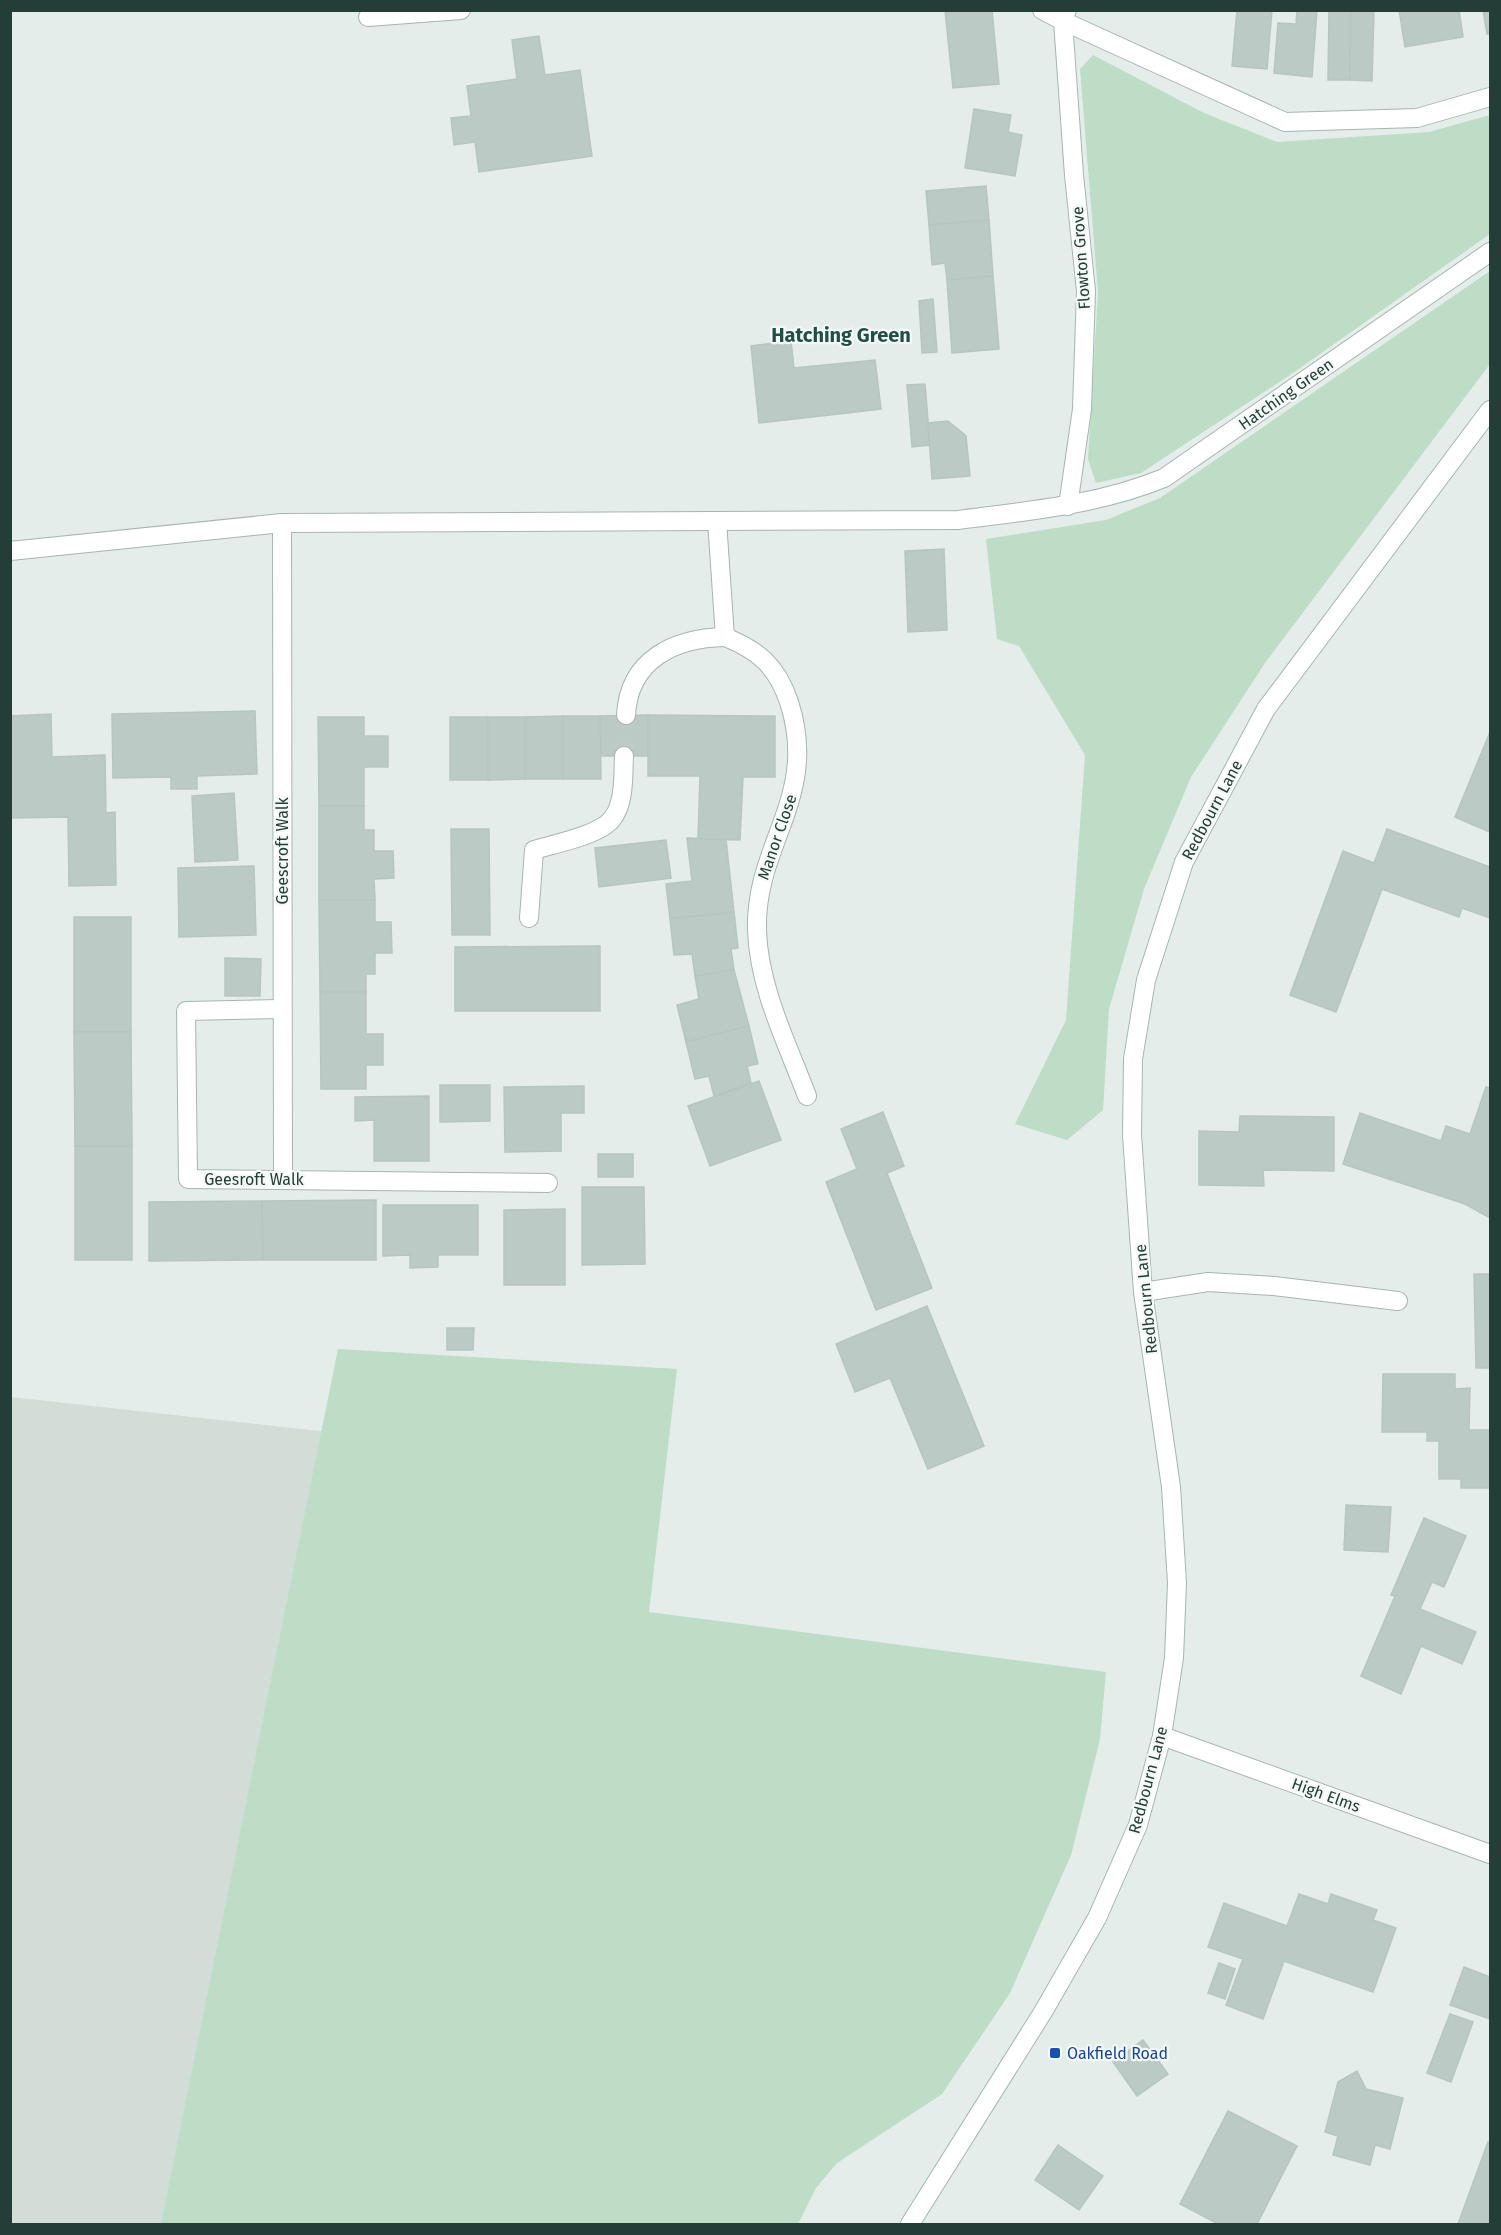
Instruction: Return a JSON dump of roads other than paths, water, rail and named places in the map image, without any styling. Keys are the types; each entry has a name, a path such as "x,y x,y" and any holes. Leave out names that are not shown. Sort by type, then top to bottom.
{"street":[{"path":"368,17 461,10"},
{"path":"1042,10 1065,16 1285,122 1417,117 1491,97"},
{"name":"Flowton Grove","path":"1065,16 1074,175 1086,291 1082,409 1068,506"},
{"name":"Hatching Green","path":"10,551 282,523 958,520 1068,506 1128,493 1164,478 1491,252"},
{"name":"Redbourn Lane","path":"910,2224 1043,2012 1097,1918 1138,1825 1162,1736 1174,1658 1177,1583 1171,1487 1143,1292 1132,1135 1134,1059 1146,980 1184,862 1266,709 1491,410"},
{"path":"626,716 627,701 633,684 643,668 656,656 685,641 725,637 717,521"},
{"name":"Geescroft Walk","path":"282,523 283,1179"},
{"name":"Manor Close","path":"725,637 759,653 773,670 785,692 794,719 798,750 796,776 791,803 762,879 757,905 757,932 760,961 768,992 807,1096"},
{"path":"529,918 534,850 598,830 612,819 623,785 624,756"},
{"name":"Geesroft Walk","path":"282,1009 186,1011 188,1179 548,1183"},
{"path":"1143,1292 1208,1282 1274,1286 1398,1301"},
{"name":"High Elms","path":"1162,1736 1491,1854"}],"tunnel":[{"path":"624,756 626,715"}],"place":[{"name":"Oakfield Road","path":"1055,2053"}],"district":[{"name":"Hatching Green","path":"841,335"}]}
